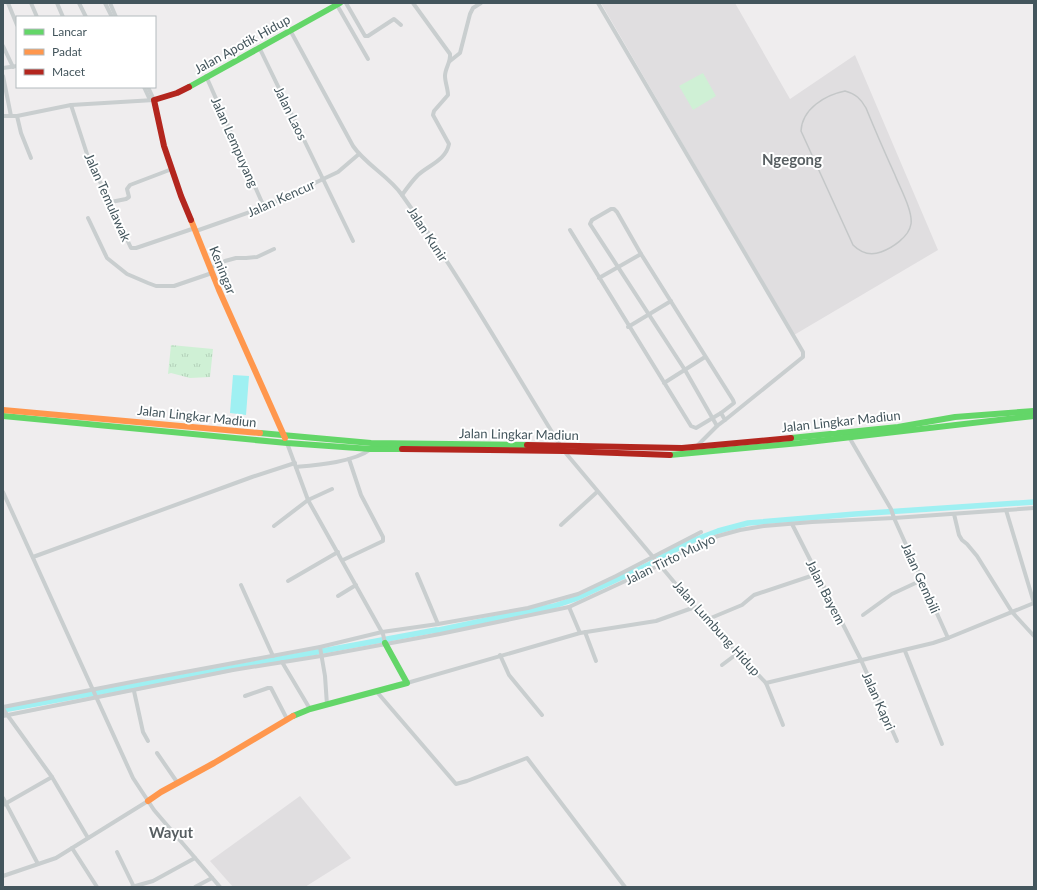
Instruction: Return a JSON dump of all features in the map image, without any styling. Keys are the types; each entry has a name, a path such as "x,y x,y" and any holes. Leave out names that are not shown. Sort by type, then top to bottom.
{"main road":[{"name":"Jalan Apotik Hidup","path":"152,100 172,95 338,4"},
{"name":"Keningar","path":"152,100 164,146 181,196 211,270 287,443"},
{"name":"Jalan Lingkar Madiun","path":"3,410 183,426 371,446 560,445 696,447 898,427 955,417 1034,411"},
{"name":"Jalan Lingkar Madiun","path":"3,416 287,443 685,454 899,432 956,424 1034,416"},
{"path":"182,433 183,426"},
{"path":"148,801 177,782 214,763 287,719 326,704 407,683 386,643"}],"street":[{"path":"8,3 16,23"},
{"path":"31,3 37,16"},
{"path":"57,3 63,16"},
{"path":"79,3 86,16"},
{"path":"105,3 112,16"},
{"path":"110,3 116,16"},
{"path":"346,3 367,36 394,20 401,25"},
{"path":"402,195 418,176 441,158 448,150 449,144 433,115 434,111 448,95 448,87 445,76 450,57 448,51 413,3"},
{"path":"450,61 460,53 470,14 473,8 481,3"},
{"path":"598,3 803,352 803,357 717,426 696,447"},
{"path":"338,4 368,58"},
{"name":"Jalan Kunir","path":"290,30 343,128 360,154 392,182 402,195 459,281 560,445"},
{"path":"3,46 15,67 3,68"},
{"name":"Jalan Laos","path":"259,46 353,241"},
{"path":"3,76 11,116"},
{"name":"Jalan Lempuyang","path":"206,76 264,207"},
{"path":"145,88 152,100"},
{"path":"148,88 152,100"},
{"path":"3,116 17,116 71,105 152,100"},
{"name":"Jalan Temulawak","path":"71,105 88,154 131,248 136,248 196,230"},
{"path":"17,116 21,133 31,158"},
{"name":"Jalan Kencur","path":"196,230 264,207 338,172 360,154"},
{"path":"110,202 129,197 127,189 130,185 172,169"},
{"path":"570,230 691,426 696,428 713,419 732,406 733,401 641,254 616,210 611,209 592,220 590,224 685,370 713,419 717,426"},
{"path":"88,218 107,258 127,274 156,286 174,286 211,270 230,259 257,256 274,249"},
{"path":"599,278 641,254"},
{"path":"628,326 671,301"},
{"path":"664,383 705,357"},
{"path":"721,413 725,420"},
{"name":"Jalan Gembili","path":"849,437 891,509 948,638"},
{"path":"287,443 308,500 338,552 386,643"},
{"path":"296,467 314,466 349,459 362,455 371,446"},
{"name":"Jalan Lumbung Hidup","path":"564,451 706,620 766,683 905,651 948,638 1034,603"},
{"path":"342,560 383,541 383,537 362,495 349,459"},
{"path":"33,557 295,462"},
{"path":"274,526 308,500 332,489"},
{"path":"3,492 133,778 154,810 220,887"},
{"path":"561,525 597,492"},
{"name":"Jalan Tirto Mulyo","path":"6,716 233,670 538,614 569,606 688,549 718,536 740,530 792,524 1034,508"},
{"path":"1006,510 1034,603"},
{"path":"954,514 958,535 977,556 1012,612 1034,636"},
{"name":"Jalan Bayem","path":"792,524 861,660"},
{"path":"88,838 52,777 6,716 3,708 320,648 382,633 528,608 578,594 701,532"},
{"path":"288,581 338,552"},
{"path":"416,574 438,624"},
{"path":"706,620 742,604 754,595 817,574"},
{"path":"863,615 892,594 922,580"},
{"path":"241,585 273,656"},
{"path":"338,596 356,585"},
{"path":"569,606 580,633"},
{"path":"407,683 580,633 656,621 695,607"},
{"path":"585,632 596,662"},
{"path":"320,648 325,676 326,704"},
{"path":"905,651 942,744"},
{"path":"722,665 738,653"},
{"path":"500,655 509,676 542,715"},
{"name":"Jalan Kapri","path":"861,660 897,741"},
{"path":"282,662 310,709"},
{"path":"766,683 783,725"},
{"path":"244,696 271,688 287,719"},
{"path":"134,691 142,732 148,741"},
{"path":"377,692 456,784 527,758 625,887"},
{"path":"157,753 177,782"},
{"path":"4,804 52,777"},
{"path":"3,798 4,804 38,864"},
{"path":"3,876 56,858 148,801"},
{"path":"72,848 97,887"},
{"path":"117,852 133,887 153,881 196,858"},
{"path":"194,887 212,878"}],"shaded area":[{"path":"601,3 735,3 790,99 855,55 938,250 794,335"},
{"path":"300,796 351,858 305,887 233,887 210,861"}],"green space":[{"path":"703,73 716,96 693,110 679,86"},
{"path":"171,345 213,349 210,377 190,378 171,373 168,374"}],"water":[{"path":"233,375 249,376 246,415 230,413"}],"waterway":[{"path":"434,631 554,606 575,599 650,564 689,542 718,531 748,523 1034,502"},
{"path":"3,710 436,630"}],"railway":[{"path":"845,91 858,97 866,108 906,200 910,213 910,229 904,238 895,245 873,254 859,250 853,245 801,131 805,116 816,104 830,96 845,91"}],"traffic: fast":[{"path":"189,87 340,3"},
{"path":"791,438 898,427 955,417 1034,411"},
{"path":"3,416 287,443 371,449 402,449"},
{"path":"670,455 800,443 1034,416"},
{"path":"260,433 371,443 527,445"},
{"path":"293,716 310,709 407,683 385,643"}],"traffic: slow":[{"path":"191,220 219,290 285,438"},
{"path":"3,410 260,433"},
{"path":"148,801 293,716"}],"traffic: jam":[{"path":"189,87 177,93 154,100 164,146 191,220"},
{"path":"527,445 682,448 791,438"},
{"path":"402,449 564,451 670,455"}],"district":[{"name":"Ngegong","path":"792,160"},
{"name":"Wayut","path":"171,833"}]}
